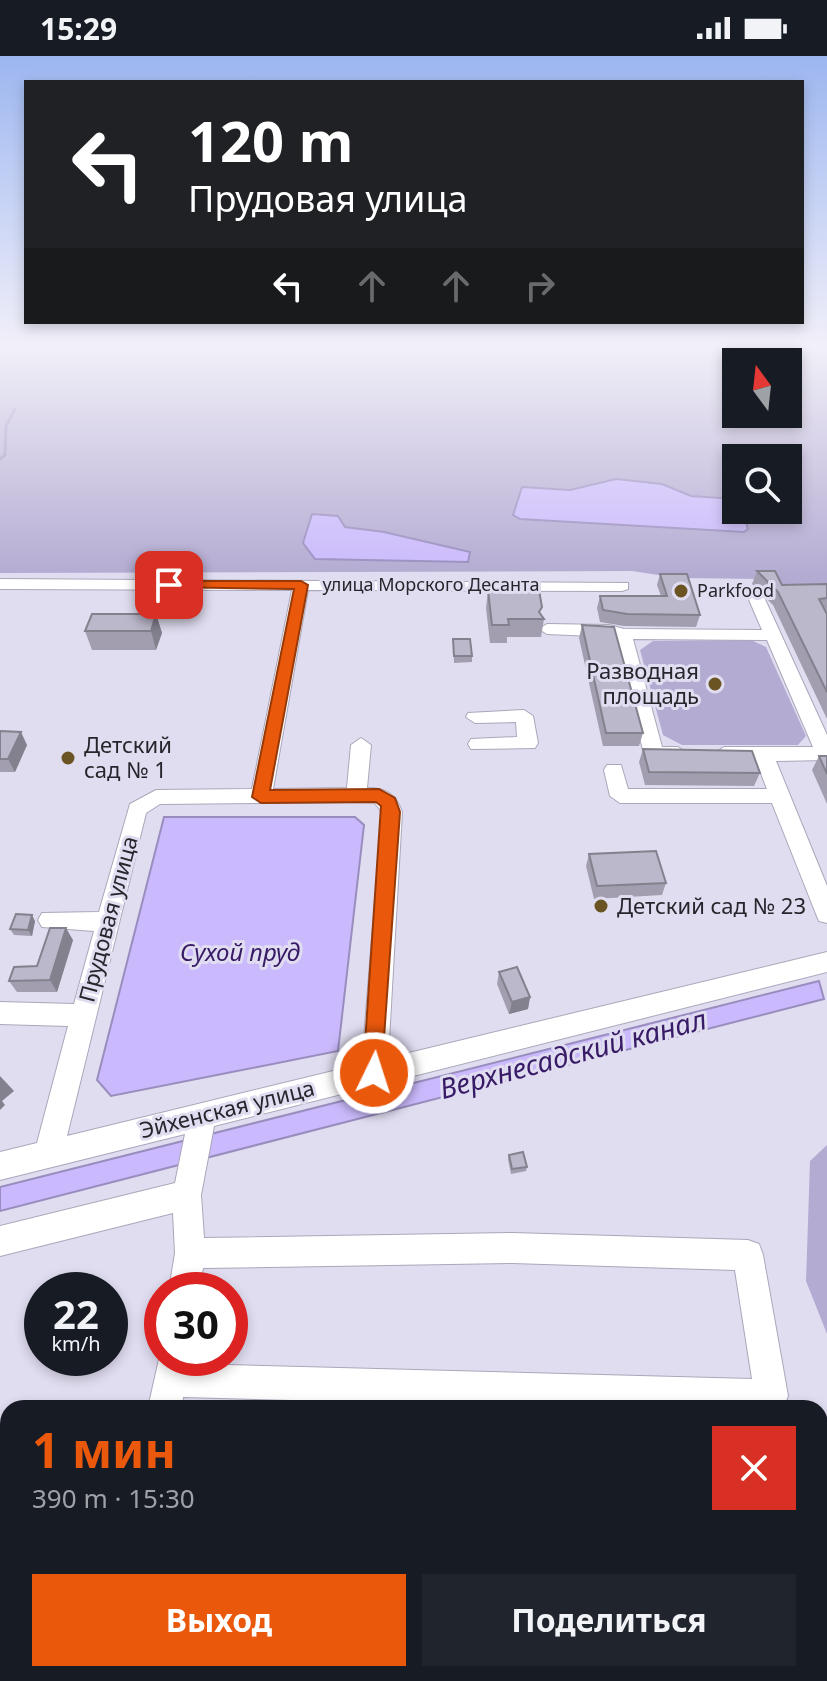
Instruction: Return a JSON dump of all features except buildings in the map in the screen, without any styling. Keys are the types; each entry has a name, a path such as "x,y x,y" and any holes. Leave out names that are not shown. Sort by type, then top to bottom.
{"street":[{"path":"197,585 205,568"},
{"name":"улица Морского Десанта","path":"0,584 301,585 540,592 622,586"},
{"path":"261,797 301,585"},
{"path":"623,634 654,754 826,754 755,595"},
{"path":"547,629 609,630 623,634 773,635"},
{"path":"475,717 524,716 528,743 478,744"},
{"path":"356,795 361,745"},
{"path":"763,754 827,914"},
{"path":"614,770 620,796 778,791"},
{"name":"Прудовая улица","path":"48,1154 137,809 156,797 379,795 389,803 392,812 374,1073"},
{"path":"50,920 106,922"},
{"name":"Эйхенская улица","path":"0,1166 201,1123 374,1073 827,962"},
{"path":"0,1013 82,1015"},
{"path":"187,1272 190,1253 189,1183 201,1123"},
{"path":"0,1241 189,1183"},
{"path":"169,1382 771,1396 748,1255 512,1248 190,1253"}],"shaded area":[{"path":"0,424 722,424 722,428 802,428 802,424 827,424 827,597 812,597 761,579 678,578 632,571 0,573"},
{"name":"Разводная площадь","path":"751,640 766,647 806,736 798,745 682,745 663,735 640,650 653,641"},
{"path":"827,1145 827,1334 806,1281 810,1161"}],"water":[{"path":"616,479 662,484 691,496 722,498 722,524 746,524 748,529 744,532 520,519 513,515 522,487 570,490"},
{"path":"312,514 338,516 345,527 384,532 470,552 468,562 315,559 303,543"},
{"name":"Сухой пруд","path":"164,817 355,817 364,825 338,1051 111,1096 97,1080"},
{"name":"Верхнесадский канал","path":"819,981 824,999 0,1211 0,1187"}],"waterway":[{"path":"0,459 5,455 7,424"}],"place":[{"name":"Parkfood","path":"681,591"},
{"name":"Разводная площадь","path":"715,684"},
{"name":"Детский сад № 1","path":"68,758"},
{"name":"Детский сад № 23","path":"601,906"}],"route":[{"path":"169,585 301,585 261,797 379,795 389,803 392,812 374,1073"}]}
